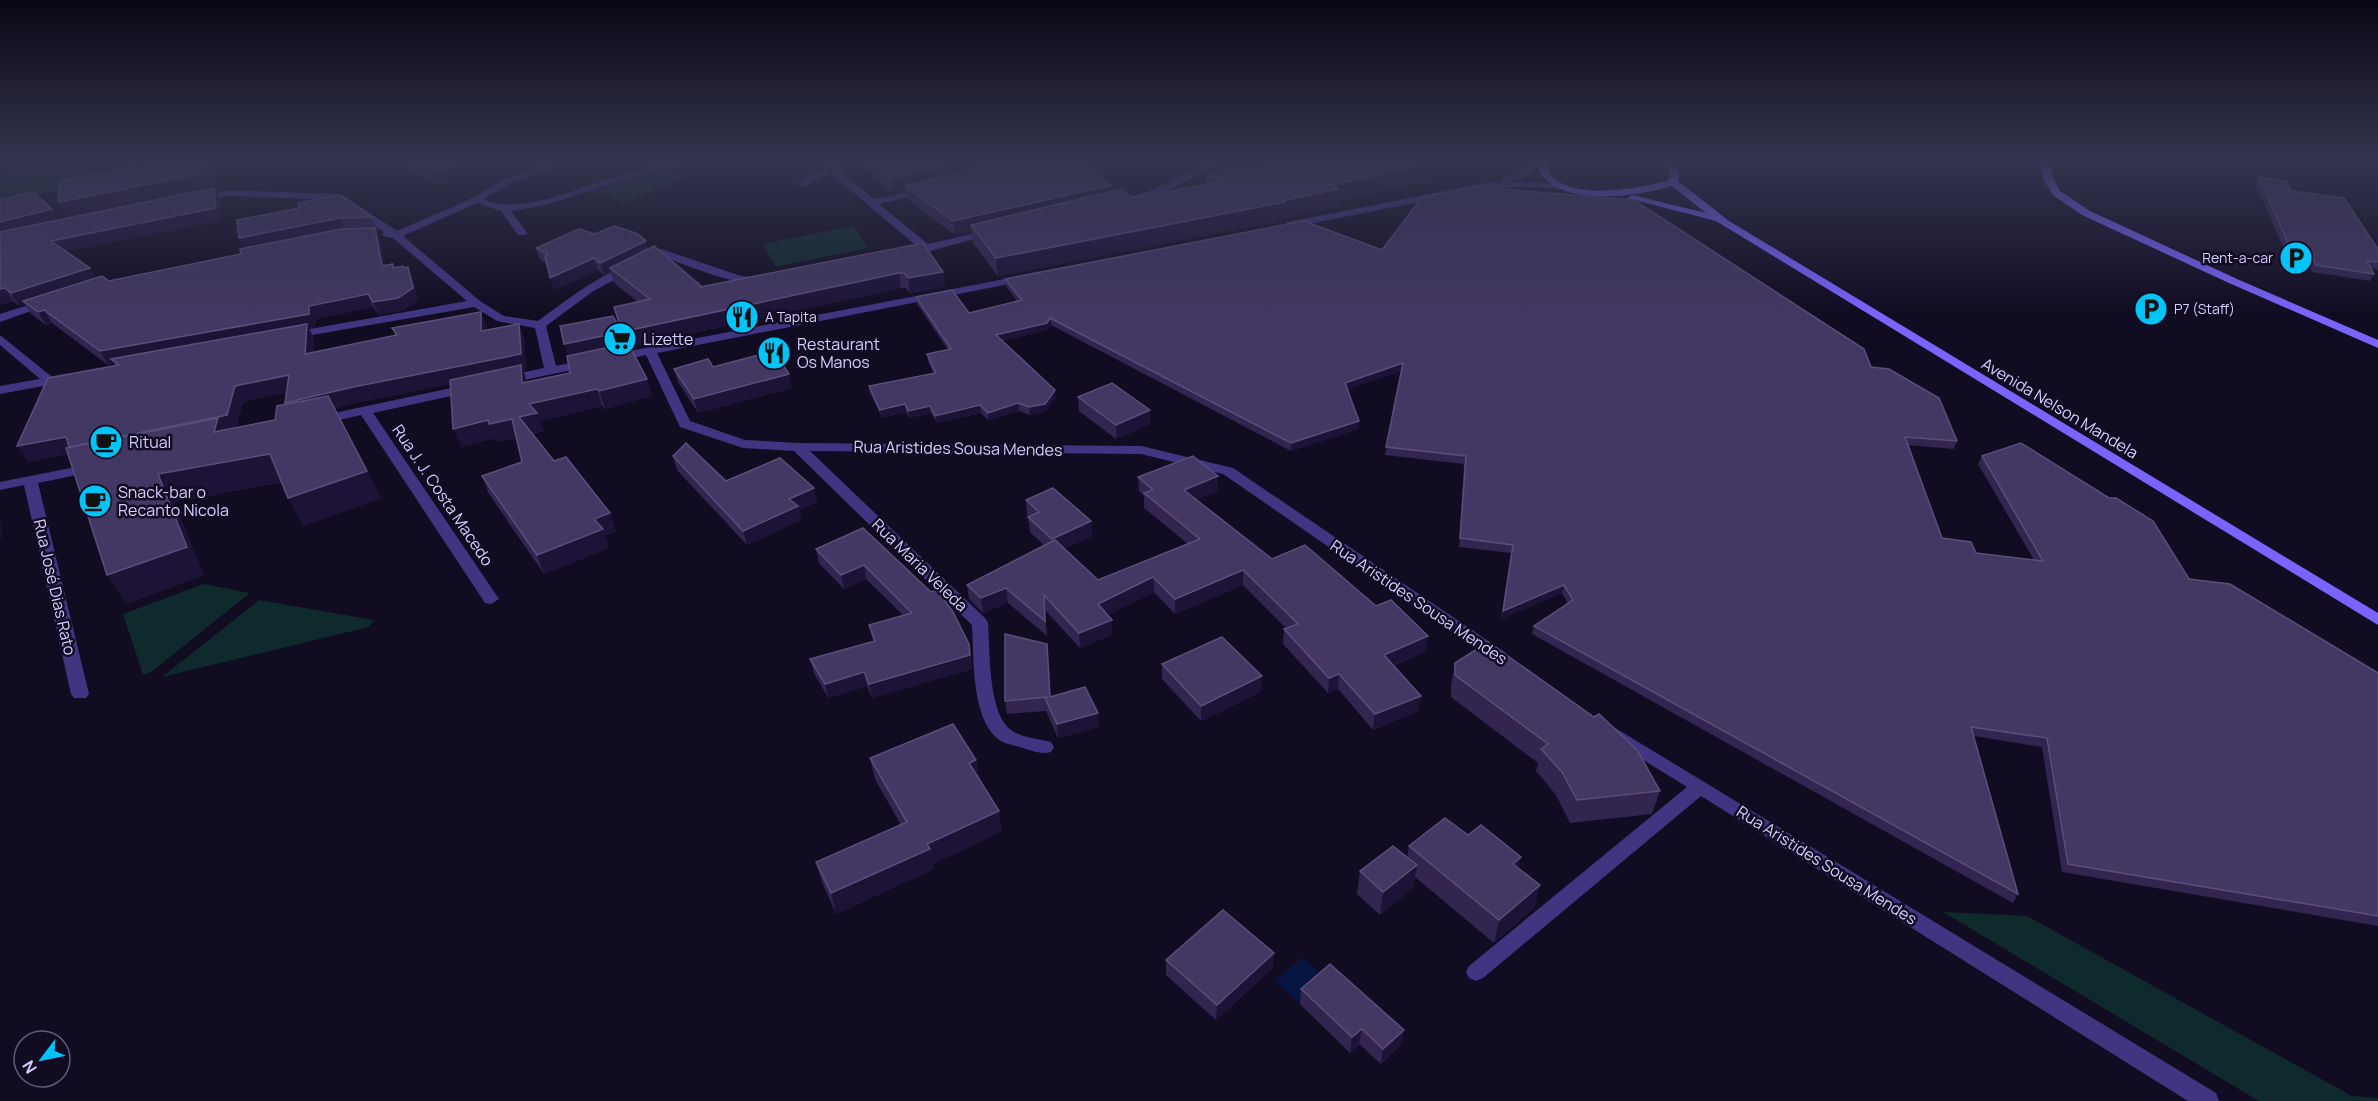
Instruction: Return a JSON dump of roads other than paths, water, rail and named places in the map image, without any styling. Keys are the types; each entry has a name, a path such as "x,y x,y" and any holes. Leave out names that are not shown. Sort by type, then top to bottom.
{"street":[{"path":"363,212 396,235 476,303 501,318 540,325 588,290 655,255 739,279 767,281"},
{"path":"373,234 396,235 447,212"},
{"path":"507,212 522,233"},
{"path":"882,212 927,249"},
{"path":"1274,228 1352,212"},
{"path":"1692,212 1725,223"},
{"path":"1712,212 1725,223"},
{"path":"2087,212 2233,281 2378,344"},
{"name":"Avenida Nelson Mandela","path":"1725,223 2378,620"},
{"path":"899,254 1002,231"},
{"path":"308,423 600,360 1033,277"},
{"path":"2233,281 2307,321 2378,354"},
{"path":"0,318 59,298"},
{"path":"280,339 476,303"},
{"path":"540,325 551,370"},
{"path":"0,339 50,381"},
{"name":"Rua Aristides Sousa Mendes","path":"650,351 685,424 743,444 798,447 1141,450 1228,471 1511,665"},
{"path":"0,390 73,377"},
{"name":"Rua J. J. Costa Macedo","path":"365,411 491,599"},
{"name":"Rua Maria Veleda","path":"798,447 980,623 986,692 994,723 1005,735 1045,747"},
{"path":"0,486 100,466"},
{"name":"Rua José Dias Rato","path":"30,480 80,694"},
{"name":"Rua Aristides Sousa Mendes","path":"1599,725 2208,1101"},
{"path":"1476,972 1700,787"}],"water":[{"path":"1303,957 1329,980 1300,1004 1275,981"}],"place":[{"name":"Rent-a-car","path":"2296,258"},
{"name":"P7 (Staff)","path":"2151,309"},
{"name":"A Tapita","path":"742,317"},
{"name":"Lizette","path":"620,339"},
{"name":"Restaurant Os Manos","path":"774,353"},
{"name":"Ritual","path":"106,442"},
{"name":"Snack-bar o Recanto Nicola","path":"95,501"}]}
